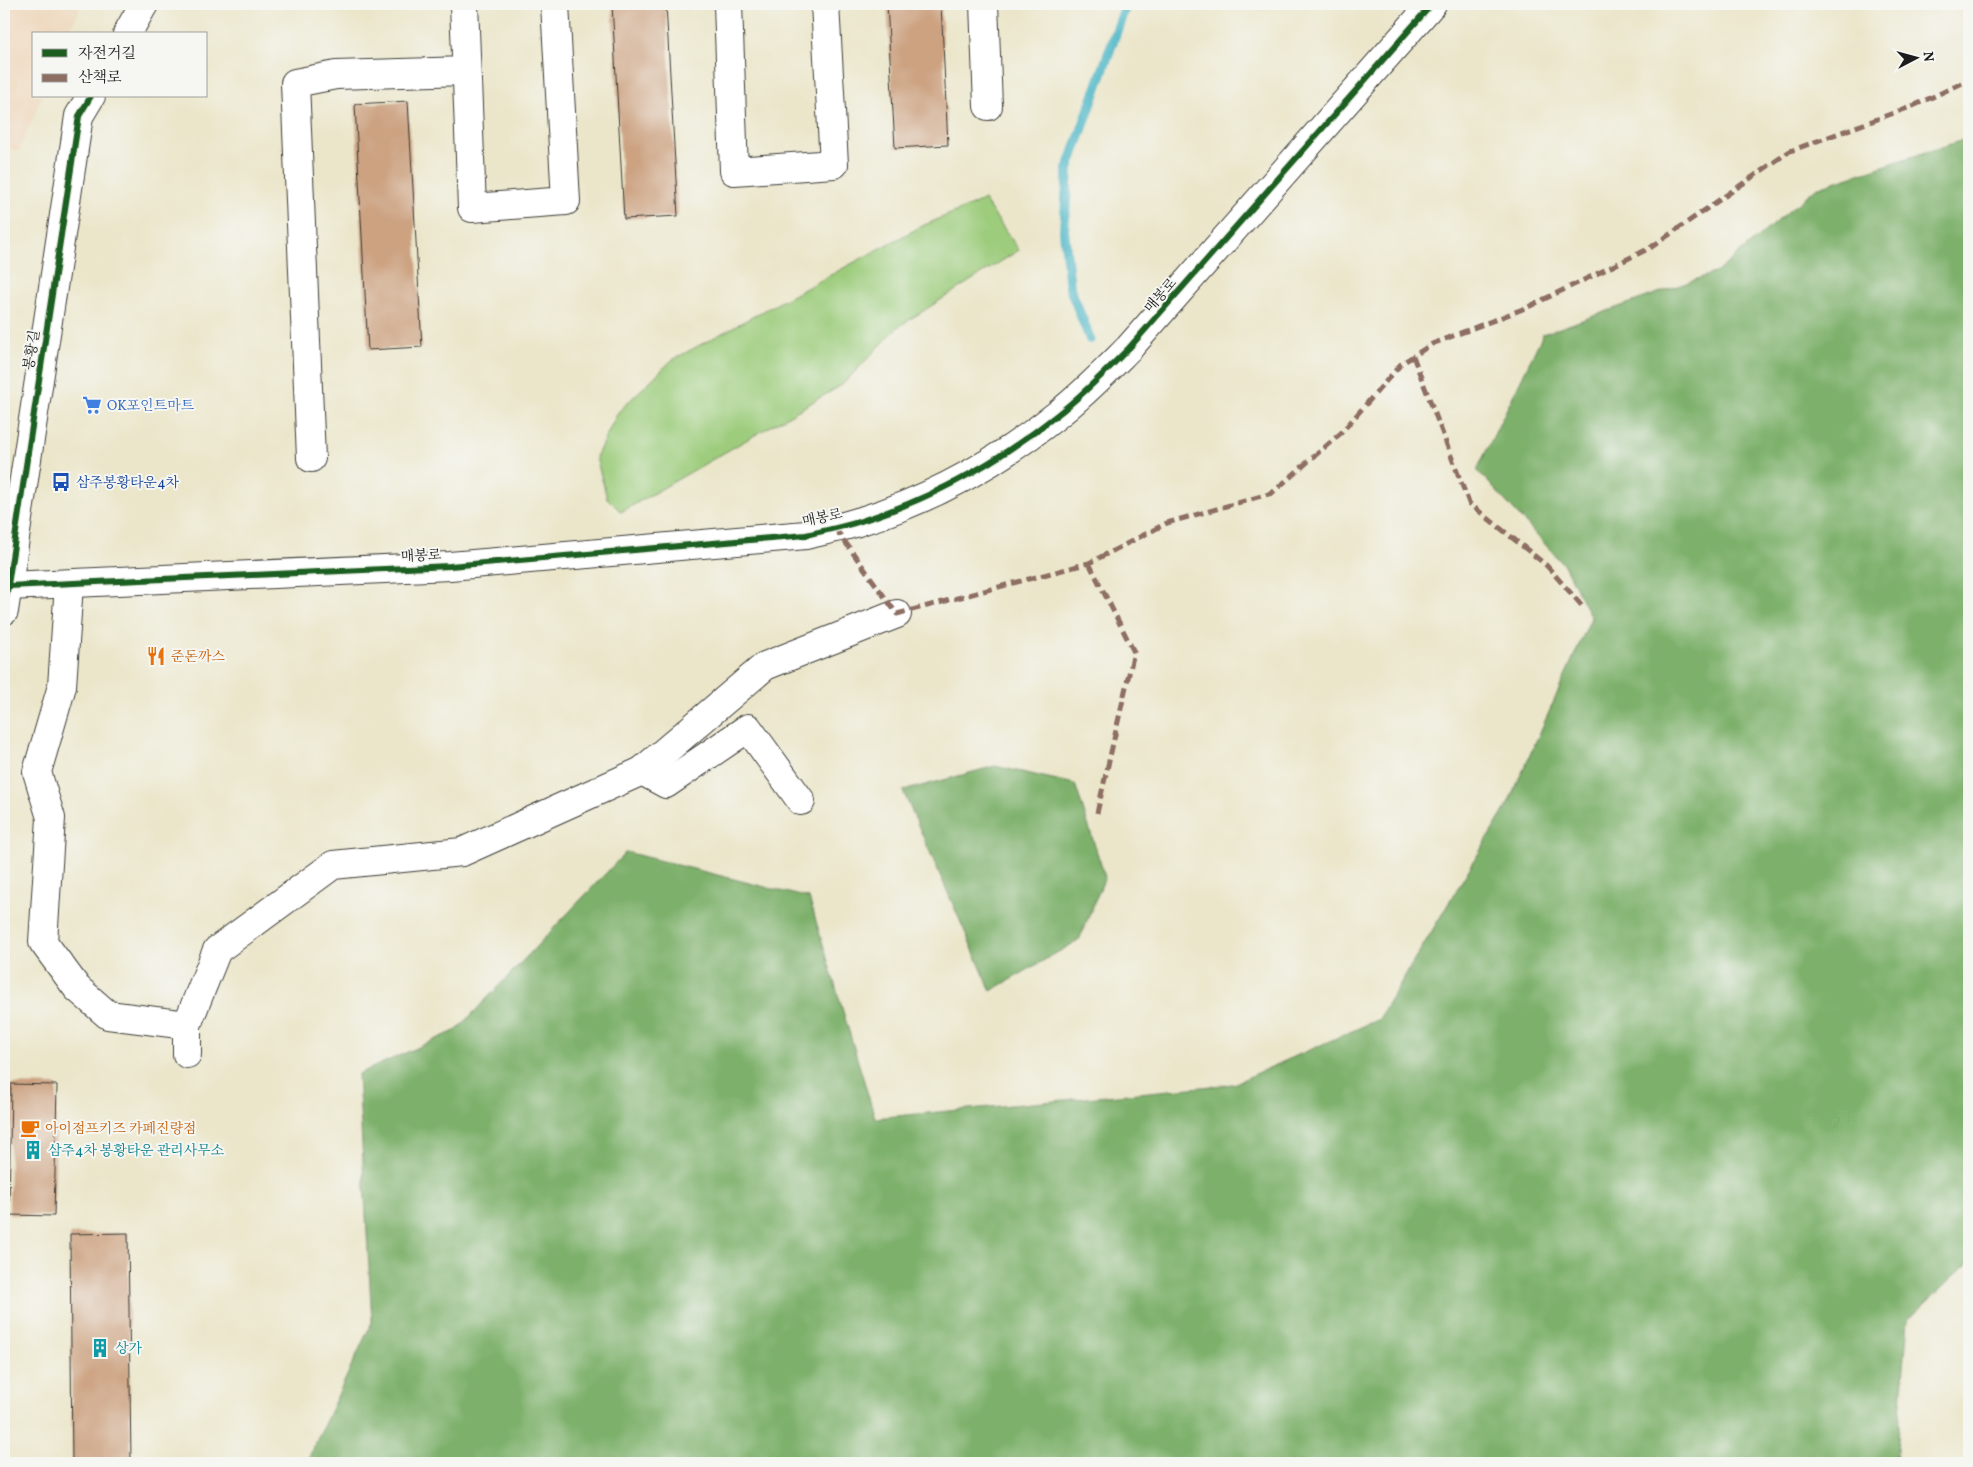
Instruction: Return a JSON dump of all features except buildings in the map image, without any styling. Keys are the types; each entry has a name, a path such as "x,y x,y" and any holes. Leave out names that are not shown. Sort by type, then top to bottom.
{"street":[{"path":"128,32 144,4"},
{"path":"464,4 472,208 566,200 555,4"},
{"path":"728,4 734,171 834,164 825,4"},
{"path":"984,4 988,106"},
{"name":"매봉로","path":"6,598 69,584 450,566 806,535 861,521 960,479 1009,449 1057,415 1094,383 1129,348 1432,4"},
{"path":"311,458 295,83 336,75 466,71"},
{"name":"봉황길","path":"6,598 79,116 90,98"},
{"path":"69,584 62,686 37,772 51,818 43,942 77,988 108,1015 187,1025"},
{"path":"187,1054 187,1025 217,950 333,865 462,852 642,771 765,666 897,614"},
{"path":"642,771 666,784 748,728 801,801"}],"shaded area":[{"path":"4,4 82,4 69,32 32,32 32,98 41,98 19,151 4,148"}],"green space":[{"path":"1969,138 1969,1262 1908,1320 1896,1463 309,1463 307,1461 372,1322 358,1074 457,1030 626,852 809,898 875,1118 1233,1084 1379,1019 1507,806 1591,618 1564,565 1477,470 1543,334 1717,272 1816,188"},
{"path":"984,200 1019,250 898,327 842,385 621,512 607,498 596,457 618,412 672,360 922,226"},
{"path":"995,766 1075,784 1105,877 1079,940 991,991 903,791"}],"waterway":[{"path":"1090,339 1070,288 1064,231 1068,169 1126,4"}],"marked path":[{"path":"835,528 897,614 1089,563 1167,523 1272,493 1341,433 1401,364 1432,344 1528,307 1650,248 1790,151 1913,106 1969,80"},
{"path":"1413,356 1469,503 1546,565 1583,607"},
{"path":"1089,563 1134,652 1097,813"}],"cycle path":[{"path":"8,586 450,566 806,535 855,523 913,502 964,477 1012,448 1057,415 1094,383 1129,348 1432,4"},
{"path":"4,611 79,116 90,98"}],"place":[{"name":"OK포인트마트","path":"92,405"},
{"name":"삼주봉황타운4차","path":"61,482"},
{"name":"준돈까스","path":"156,656"},
{"name":"아이점프키즈 카페진량점","path":"30,1128"},
{"name":"삼주4차 봉황타운 관리사무소","path":"33,1150"},
{"name":"상가","path":"100,1348"}]}
